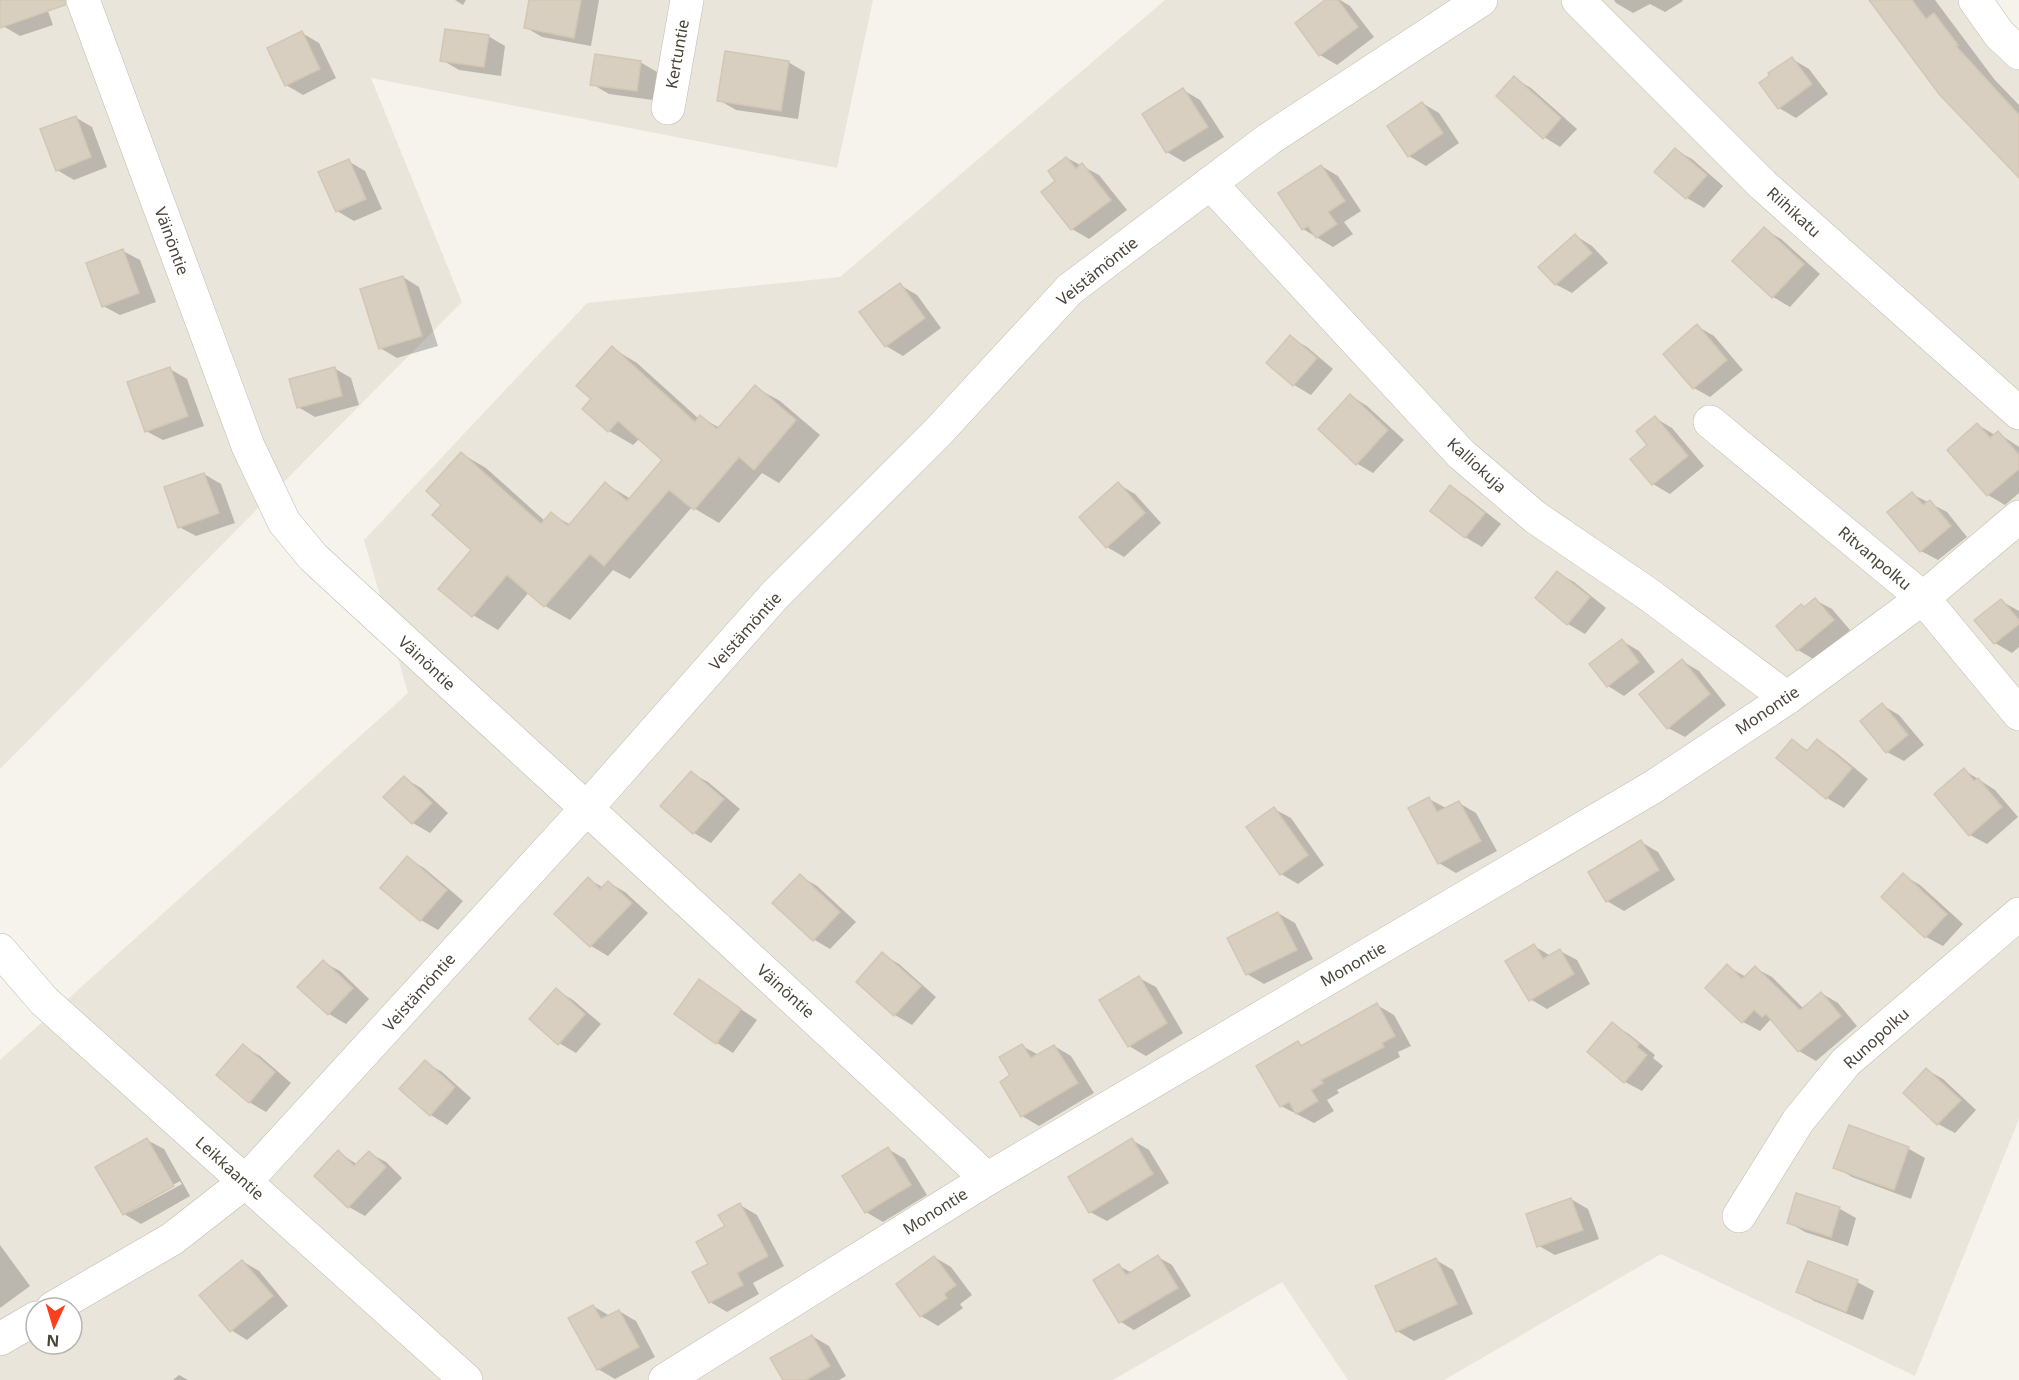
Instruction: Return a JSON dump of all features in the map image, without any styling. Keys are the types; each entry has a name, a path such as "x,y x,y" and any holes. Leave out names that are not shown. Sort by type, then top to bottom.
{"street":[{"name":"Väinöntie","path":"84,0 248,446 284,522 313,557 812,1014 987,1179"},
{"name":"Kertuntie","path":"668,108 687,0"},
{"name":"Veistämöntie","path":"74,1296 172,1239 245,1182 586,809 775,595 938,432 1070,289 1269,139 1480,0"},
{"name":"Riihikatu","path":"1578,0 1763,185 2019,413"},
{"path":"1975,0 1999,34 2019,53"},
{"name":"Kalliokuja","path":"1210,183 1461,454 1535,517 1648,594 1787,698"},
{"name":"Ritvanpolku","path":"1710,422 1923,598 2019,714"},
{"name":"Monontie","path":"665,1380 987,1179 1653,787 1787,698 1923,598 2019,517"},
{"name":"Runopolku","path":"1739,1216 1798,1121 1846,1062 2019,914"},
{"name":"Leikkaantie","path":"0,950 44,1001 466,1380"},
{"path":"0,1339 24,1325"}],"shaded area":[{"path":"0,0 873,0 837,168 371,78 462,302 0,769"},
{"path":"1165,0 1963,0 1995,47 2019,69 2019,1119 1915,1376 1661,1254 1444,1380 1348,1380 1282,1282 1113,1380 0,1380 0,1060 408,693 364,540 587,303 840,277"}],"building":[{"path":"0,0 65,0 65,5 0,28"},
{"path":"529,0 581,0 574,38 524,28"},
{"path":"1325,0 1338,0 1358,27 1319,56 1295,23"},
{"path":"1869,0 1912,0 1926,19 1934,13 1958,45 1956,46 2019,115 2019,178 1939,94"},
{"path":"445,29 489,35 484,67 440,61"},
{"path":"302,31 320,69 285,86 267,48"},
{"path":"725,51 789,61 781,111 717,101"},
{"path":"595,54 641,61 637,91 590,85"},
{"path":"1792,57 1812,84 1778,109 1759,83 1770,75 1768,73"},
{"path":"1514,76 1561,118 1543,139 1496,96"},
{"path":"1183,88 1208,127 1166,153 1142,114"},
{"path":"1422,102 1443,133 1408,157 1387,126"},
{"path":"76,116 91,157 56,171 40,129"},
{"path":"1675,148 1707,175 1686,199 1654,172"},
{"path":"1066,157 1076,169 1082,163 1111,200 1071,230 1041,192 1055,181 1048,171"},
{"path":"349,159 366,199 336,212 318,172"},
{"path":"1321,165 1345,201 1328,212 1337,224 1316,238 1308,226 1302,230 1278,193"},
{"path":"1764,227 1804,264 1772,298 1732,261"},
{"path":"1575,234 1592,253 1555,285 1538,267"},
{"path":"123,249 139,293 102,307 86,263"},
{"path":"403,276 422,336 379,349 360,289"},
{"path":"900,283 925,318 885,347 859,312"},
{"path":"1697,324 1727,360 1693,389 1663,354"},
{"path":"1290,335 1317,358 1293,386 1266,363"},
{"path":"612,346 695,422 700,415 717,429 755,385 796,420 754,470 739,457 694,510 669,490 604,566 590,554 544,607 507,575 472,617 438,589 471,550 432,515 441,505 426,491 461,452 541,524 551,512 568,526 605,482 627,501 662,460 618,421 608,432 582,409 591,399 576,386"},
{"path":"170,367 188,416 145,432 127,382"},
{"path":"335,367 342,396 297,408 289,379"},
{"path":"1350,394 1388,430 1356,465 1318,429"},
{"path":"1655,416 1688,456 1652,485 1630,459 1647,445 1636,431"},
{"path":"1977,423 1990,438 1998,431 2019,455 2019,469 1987,496 1947,450"},
{"path":"204,473 219,513 178,528 164,487"},
{"path":"1118,482 1145,513 1106,548 1079,517"},
{"path":"1450,485 1485,513 1465,538 1430,511"},
{"path":"1912,492 1923,505 1930,500 1951,526 1920,552 1887,512"},
{"path":"1557,571 1590,597 1567,625 1535,598"},
{"path":"1815,598 1834,620 1797,651 1776,626 1801,604 1804,607"},
{"path":"2001,599 2019,620 2019,624 1994,644 1974,620"},
{"path":"1622,639 1639,662 1607,687 1589,664"},
{"path":"1682,659 1710,694 1667,729 1639,694"},
{"path":"1882,703 1908,735 1886,753 1860,721"},
{"path":"1792,739 1807,751 1817,739 1852,768 1826,799 1776,758"},
{"path":"1964,768 1974,781 1978,778 2002,807 1969,836 1934,794"},
{"path":"691,771 724,799 693,834 660,806"},
{"path":"404,776 432,803 412,824 383,797"},
{"path":"1429,797 1437,812 1459,801 1481,841 1438,864 1408,808"},
{"path":"1274,807 1308,855 1280,875 1246,827"},
{"path":"1641,840 1659,870 1606,902 1588,872"},
{"path":"407,856 447,890 420,921 380,888"},
{"path":"1903,873 1947,914 1925,938 1881,897"},
{"path":"800,874 840,912 813,941 772,903"},
{"path":"588,877 600,889 608,881 632,903 590,947 554,914"},
{"path":"1278,912 1297,950 1246,975 1227,938"},
{"path":"1534,944 1543,959 1560,949 1574,974 1529,1001 1505,961"},
{"path":"882,952 921,986 894,1016 856,982"},
{"path":"323,960 353,988 328,1015 297,987"},
{"path":"1727,964 1742,979 1755,966 1800,1010 1821,992 1841,1016 1798,1052 1766,1014 1762,1017 1754,1010 1742,1023 1705,988"},
{"path":"1139,976 1167,1023 1128,1047 1099,1000"},
{"path":"699,979 741,1009 716,1044 674,1014"},
{"path":"556,988 585,1014 558,1045 529,1019"},
{"path":"1377,1003 1395,1036 1382,1043 1384,1047 1321,1080 1323,1083 1311,1090 1318,1101 1296,1114 1289,1102 1280,1107 1256,1066 1298,1041 1301,1046"},
{"path":"1612,1022 1639,1044 1637,1047 1647,1055 1624,1083 1587,1052"},
{"path":"243,1044 275,1072 249,1103 216,1075"},
{"path":"1022,1044 1031,1058 1054,1045 1078,1083 1021,1117 1000,1082 1010,1075 999,1057"},
{"path":"425,1060 455,1087 430,1116 399,1089"},
{"path":"1926,1068 1961,1100 1937,1125 1903,1093"},
{"path":"1849,1125 1909,1147 1894,1190 1833,1168"},
{"path":"147,1138 174,1186 123,1215 95,1167"},
{"path":"1132,1138 1153,1174 1089,1213 1068,1177"},
{"path":"888,1147 911,1185 865,1213 842,1176"},
{"path":"338,1150 354,1166 369,1151 386,1167 348,1208 314,1176"},
{"path":"1796,1193 1840,1207 1831,1237 1787,1223"},
{"path":"1571,1198 1583,1230 1537,1247 1526,1214"},
{"path":"740,1203 768,1256 737,1273 743,1285 709,1303 692,1272 708,1264 696,1242 725,1226 718,1215"},
{"path":"1158,1255 1178,1288 1119,1323 1093,1280 1119,1264 1126,1275"},
{"path":"934,1256 956,1285 944,1294 947,1298 920,1317 896,1284"},
{"path":"1436,1258 1457,1304 1396,1332 1375,1286"},
{"path":"242,1260 273,1296 230,1332 199,1295"},
{"path":"1808,1261 1858,1280 1846,1312 1796,1292"},
{"path":"593,1305 601,1319 619,1310 639,1347 597,1370 568,1318"},
{"path":"812,1335 830,1366 806,1380 783,1380 770,1358"}]}
